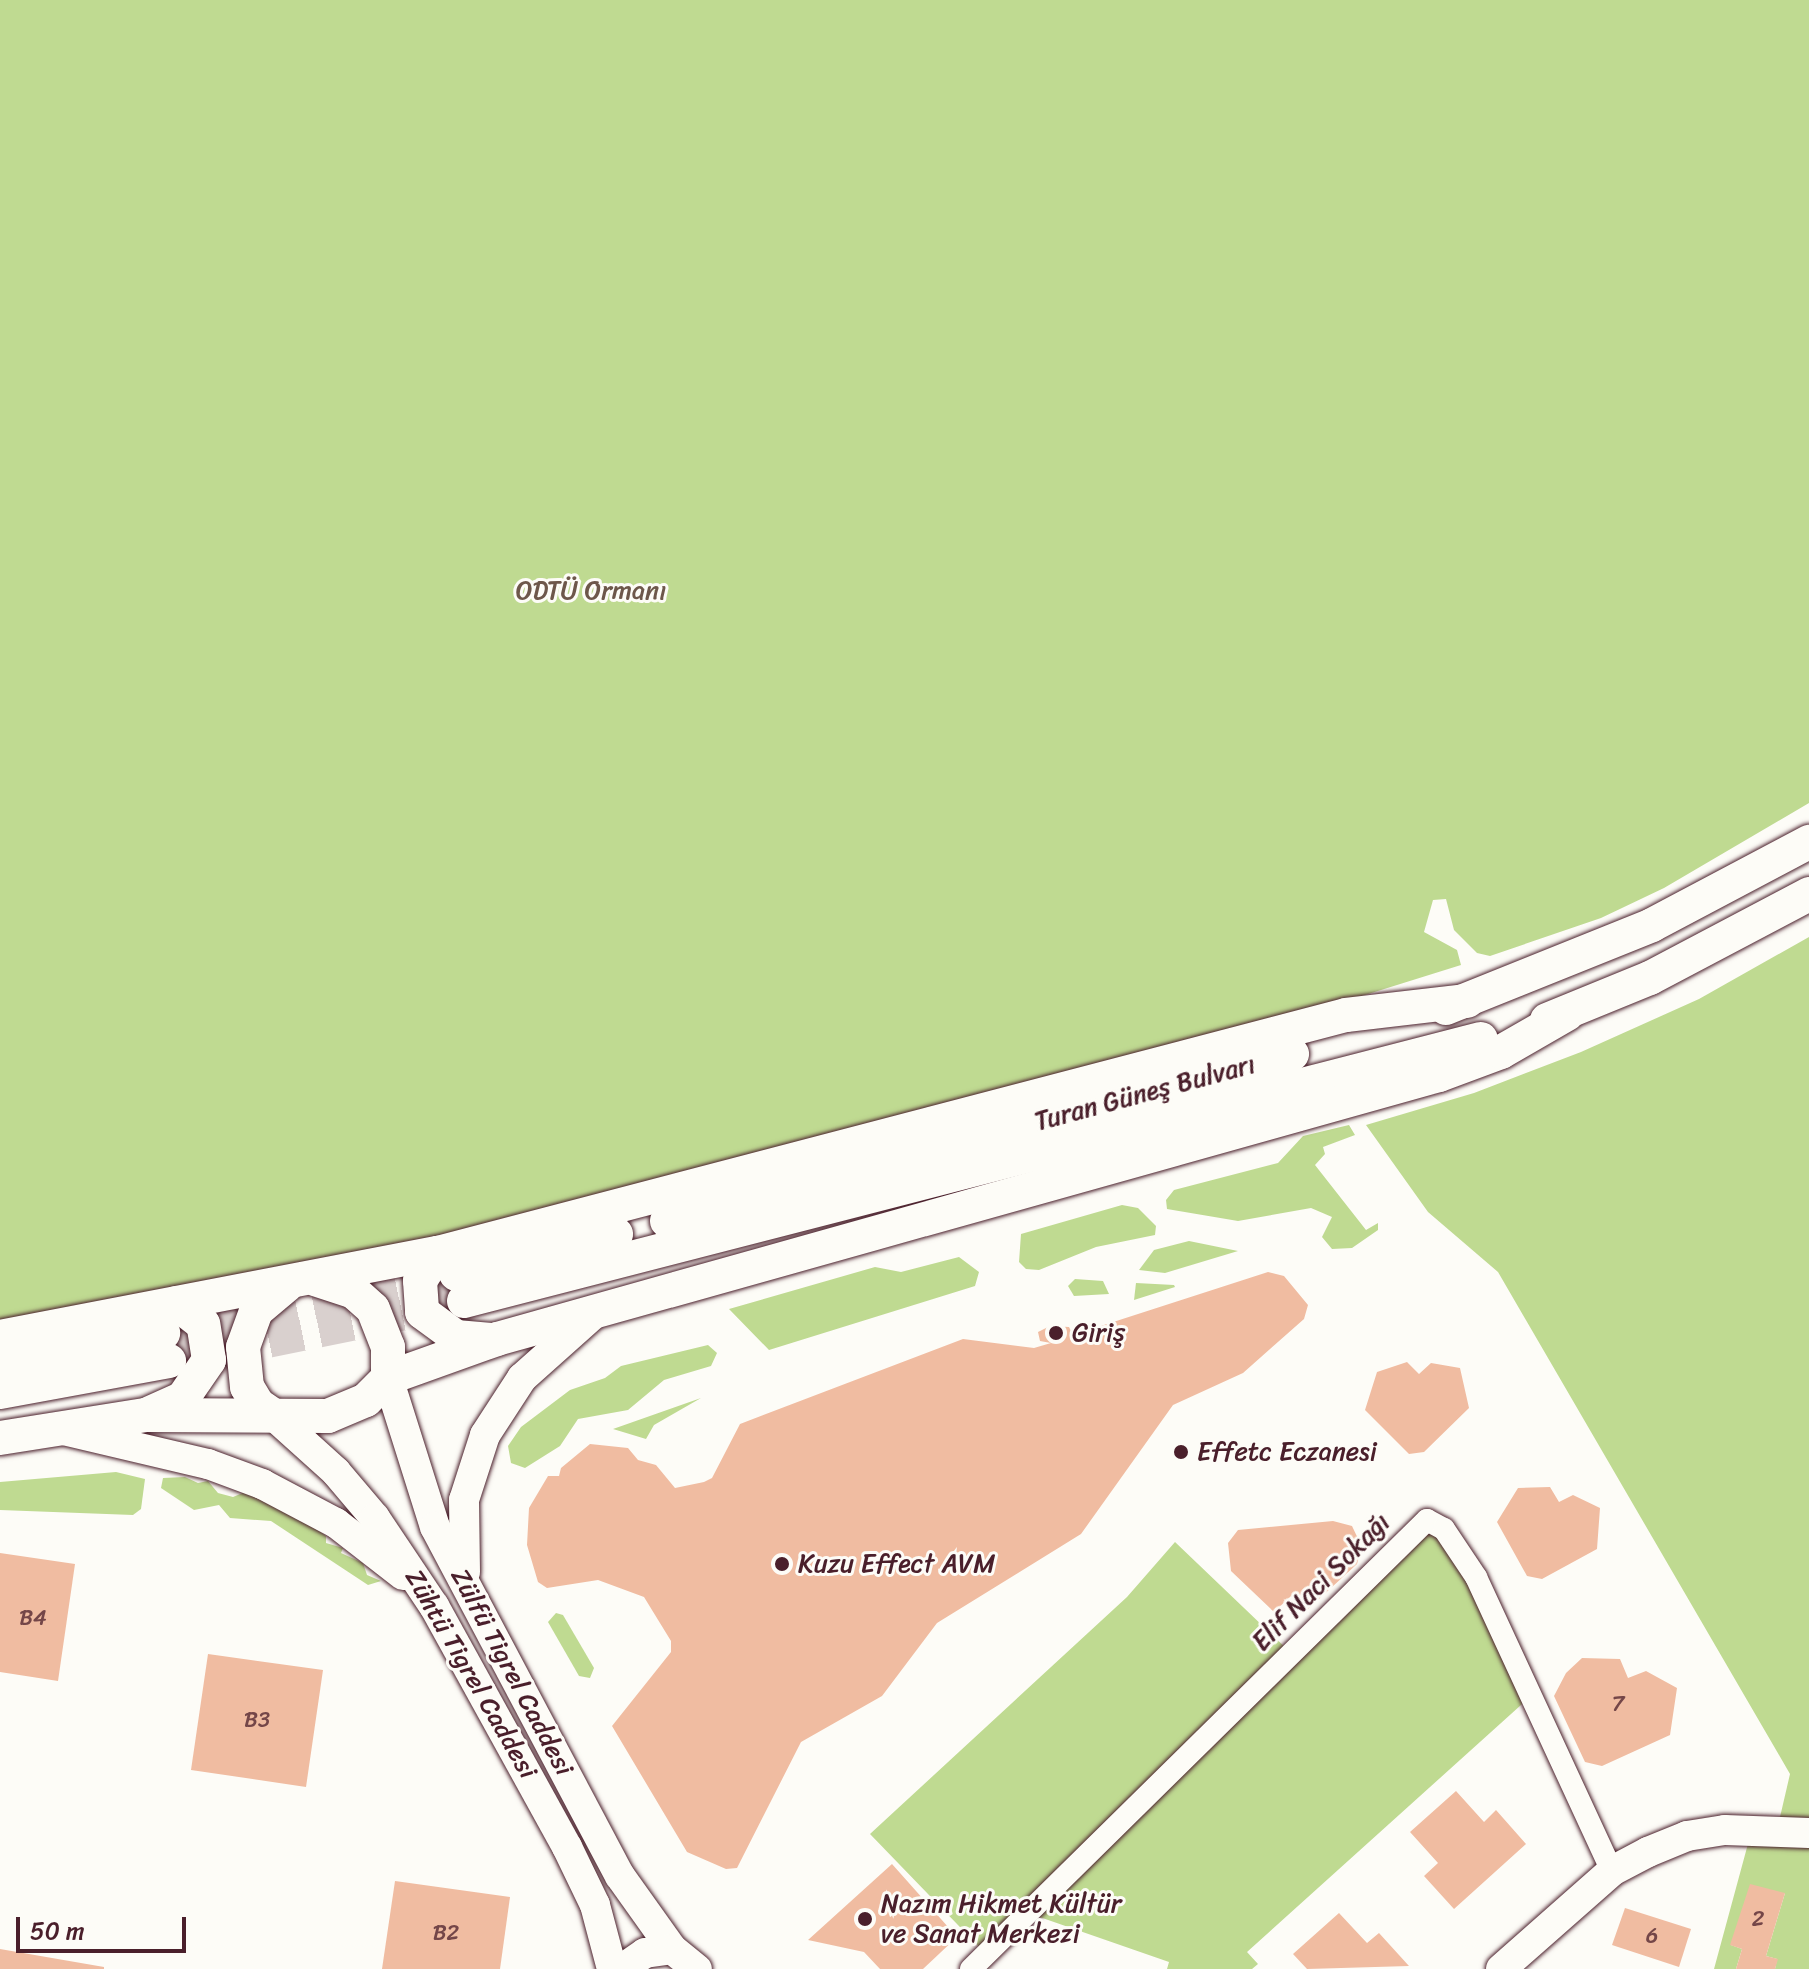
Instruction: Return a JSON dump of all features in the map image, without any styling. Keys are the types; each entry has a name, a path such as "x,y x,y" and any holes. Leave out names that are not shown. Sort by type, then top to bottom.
{"main road":[{"path":"497,1339 456,1337 422,1312 420,1281 453,1276 1346,1015 1467,1001 1652,925 1809,842"},
{"name":"Turan Güneş Bulvarı","path":"453,1276 736,1235 1567,1014 1650,978 1809,894"},
{"path":"0,1438 146,1415 273,1415 312,1419 339,1413 366,1400 388,1378 497,1339 602,1307 1439,1075 1501,1052 1567,1014"},
{"path":"0,1392 301,1282 453,1276"},
{"path":"273,1415 258,1405 247,1387 243,1347 256,1311 301,1282 354,1292 373,1309 388,1347 388,1378"},
{"path":"466,1586 464,1500 485,1435 522,1378 602,1307"},
{"path":"0,1337 207,1330 209,1360 183,1398 146,1415"},
{"path":"0,1363 169,1332"},
{"name":"Zülfü Tigrel Caddesi","path":"388,1378 421,1493 466,1586 620,1876 672,1949 697,1969"},
{"name":"Zühtü Tigrel Caddesi","path":"273,1415 336,1472 375,1518 433,1603 567,1847 595,1905 612,1969"},
{"path":"57,1429 208,1464 262,1484 356,1537 433,1603"},
{"path":"1501,1969 1612,1871 1687,1836 1752,1829 1809,1833"},
{"path":"622,1969 645,1953 672,1949"}],"street":[{"name":"Elif Naci Sokağı","path":"971,1969 1427,1520 1444,1529 1476,1577 1612,1871"}],"green space":[{"name":"ODTÜ Ormanı","path":"0,0 1809,0 1809,803 1664,888 1601,918 1490,956 1477,953 1454,930 1446,899 1433,900 1424,932 1457,950 1461,965 1349,1000 486,1226 0,1322"},
{"path":"1809,937 1809,1969 1775,1969 1777,1959 1766,1956 1785,1893 1731,1945 1742,1949 1736,1969 1714,1969 1752,1829 1777,1830 1790,1774 1498,1272 1428,1212 1366,1125 1474,1093 1581,1052 1699,999"},
{"path":"1349,1125 1355,1135 1323,1147 1325,1154 1315,1165 1366,1230 1378,1223 1378,1230 1352,1248 1332,1249 1322,1237 1332,1217 1311,1208 1238,1221 1167,1209 1166,1200 1174,1190 1278,1163 1303,1136"},
{"path":"1122,1205 1138,1208 1156,1226 1155,1235 1096,1247 1039,1270 1026,1269 1019,1262 1021,1234"},
{"path":"1189,1241 1238,1251 1165,1273 1139,1270 1154,1250"},
{"path":"959,1257 979,1272 975,1286 769,1350 729,1309 875,1267 901,1272"},
{"path":"1075,1279 1103,1281 1109,1294 1074,1296 1068,1286"},
{"path":"1136,1283 1174,1285 1175,1287 1134,1300"},
{"path":"708,1345 717,1353 711,1366 664,1380 628,1410 578,1419 560,1446 525,1468 511,1463 508,1446 521,1427 570,1390 605,1378 621,1366"},
{"path":"701,1398 654,1425 646,1439 613,1429"},
{"path":"116,1472 145,1479 141,1509 133,1515 0,1510 0,1482"},
{"path":"185,1477 198,1483 208,1481 218,1493 233,1497 245,1492 310,1524 326,1536 326,1543 343,1548 341,1553 363,1563 367,1575 381,1581 368,1585 271,1521 230,1518 219,1505 194,1510 161,1488 163,1478"},
{"path":"1433,1521 1531,1696 1247,1952 1258,1964 1252,1969 1167,1969 1169,1962 1028,1913 986,1954 870,1834 1127,1597 1175,1542 1290,1652"},
{"path":"556,1613 563,1615 594,1668 590,1678 579,1676 548,1622"}],"building":[{"name":"Kuzu Effect AVM","path":"1268,1272 1284,1276 1308,1305 1304,1319 1243,1373 1173,1405 1081,1534 937,1623 882,1696 801,1742 737,1868 726,1869 687,1852 612,1726 671,1652 671,1641 644,1597 598,1580 547,1588 538,1582 527,1545 529,1508 548,1476 559,1476 561,1468 590,1444 628,1448 638,1460 656,1465 675,1488 704,1482 712,1478 740,1424 963,1339 1034,1348 1051,1343 1040,1341 1038,1332 1050,1326 1069,1327 1073,1335"},
{"path":"1407,1362 1419,1374 1431,1363 1460,1368 1469,1408 1424,1452 1409,1454 1365,1410 1377,1372"},
{"path":"1550,1487 1559,1502 1573,1495 1600,1508 1597,1549 1542,1579 1527,1576 1497,1522 1518,1488"},
{"path":"1333,1521 1352,1526 1362,1547 1357,1564 1306,1611 1291,1596 1274,1612 1231,1571 1228,1543 1238,1530"},
{"path":"0,1553 75,1564 58,1681 0,1672"},
{"path":"208,1654 323,1670 306,1787 191,1770"},
{"path":"1582,1658 1620,1659 1628,1678 1646,1671 1677,1688 1670,1735 1602,1766 1585,1762 1554,1696 1566,1673"},
{"path":"1456,1791 1484,1822 1496,1810 1526,1844 1454,1909 1424,1876 1438,1863 1410,1832"},
{"path":"892,1864 957,1937 923,1969 880,1969 864,1952 808,1940"},
{"path":"395,1881 510,1897 500,1969 382,1969"},
{"path":"1750,1884 1785,1893 1766,1956 1778,1959 1775,1969 1736,1969 1742,1949 1730,1945"},
{"path":"1625,1908 1691,1929 1679,1967 1612,1945"},
{"path":"1339,1913 1367,1943 1379,1933 1409,1966 1307,1969 1293,1954"},
{"path":"0,1949 104,1967 104,1969 0,1969"}],"tunnel":[{"path":"163,1333 448,1275"},
{"path":"169,1361 464,1301"}],"place":[{"name":"Giriş","path":"1056,1333"},
{"name":"Effetc Eczanesi","path":"1181,1452"},
{"name":"Kuzu Effect AVM","path":"782,1564"},
{"name":"Nazım Hikmet Kültür ve Sanat Merkezi","path":"865,1919"}]}
